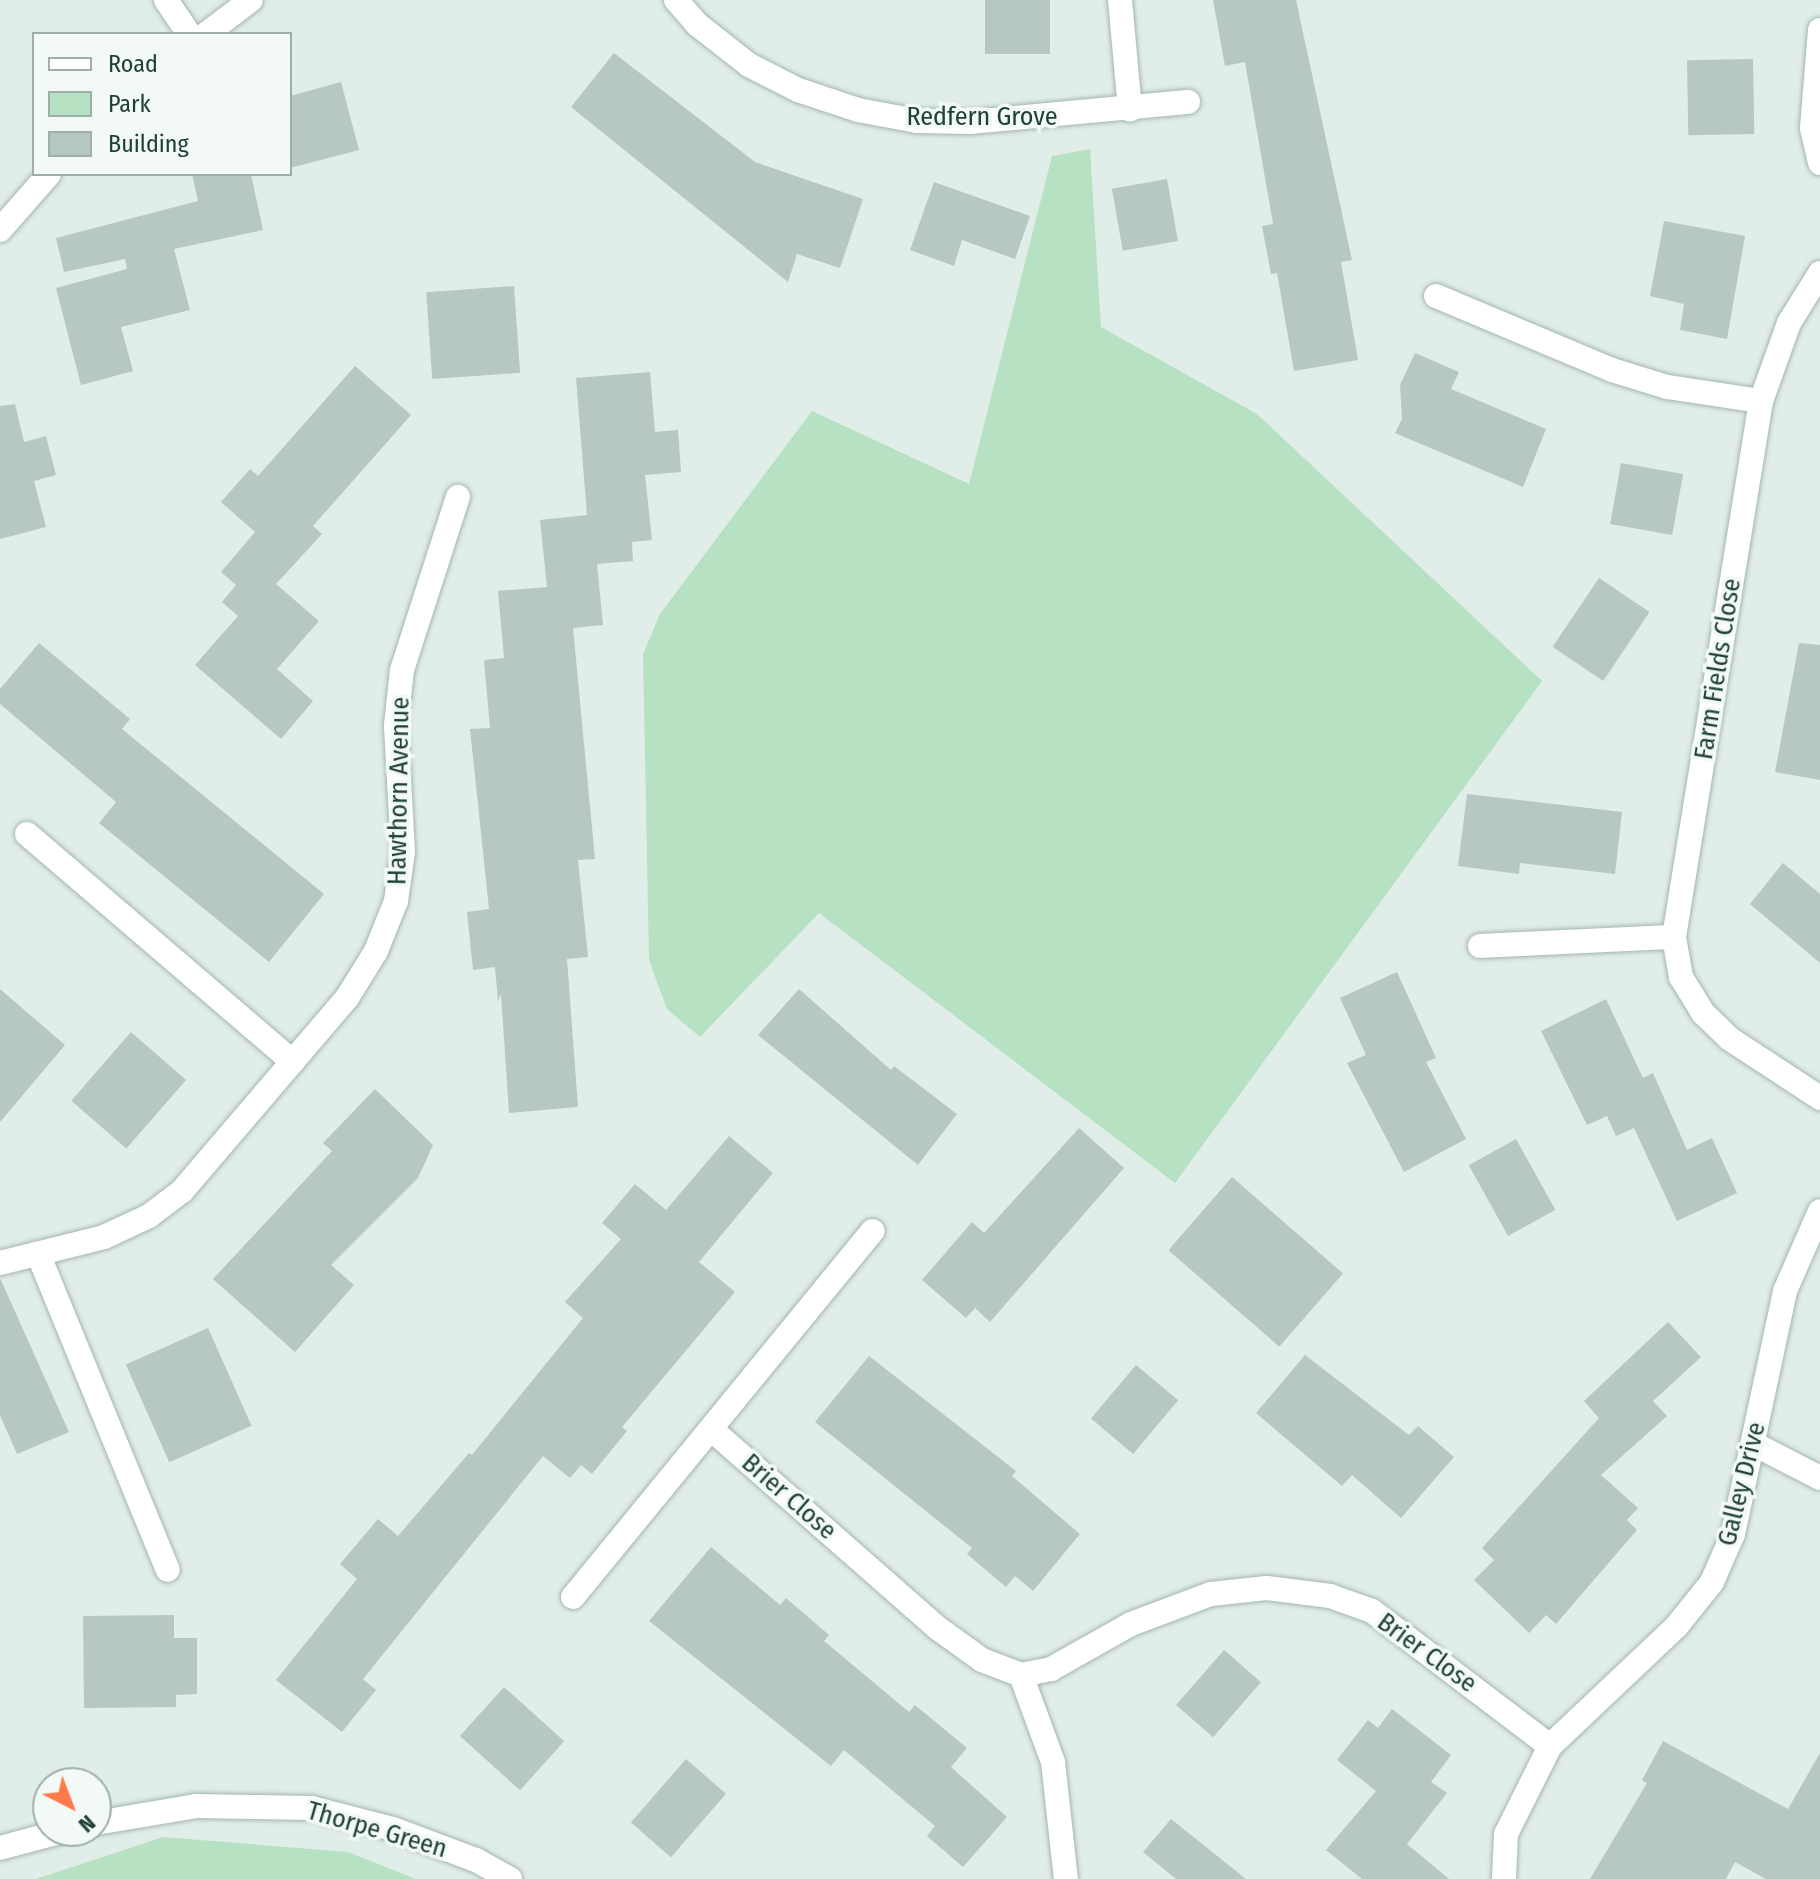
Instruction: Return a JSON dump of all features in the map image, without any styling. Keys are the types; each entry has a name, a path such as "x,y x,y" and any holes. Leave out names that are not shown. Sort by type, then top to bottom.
{"street":[{"path":"166,0 188,32"},
{"path":"209,32 251,0"},
{"name":"Redfern Grove","path":"676,0 698,25 749,65 798,90 858,110 917,121 971,122 1130,110 1188,102"},
{"path":"1120,0 1130,110"},
{"path":"1820,30 1812,128 1820,163"},
{"path":"0,230 47,176"},
{"name":"Farm Fields Close","path":"1820,273 1789,323 1761,401 1674,937 1681,977 1703,1013 1730,1039 1820,1098"},
{"path":"1436,296 1612,370 1667,387 1761,401"},
{"name":"Hawthorn Avenue","path":"0,1263 39,1256 104,1237 149,1216 182,1191 347,998 376,951 396,901 403,852 396,725 402,670 458,497"},
{"path":"27,834 293,1062"},
{"path":"1480,946 1674,937"},
{"name":"Galley Drive","path":"1504,1879 1506,1834 1550,1746 1676,1627 1712,1582 1733,1534 1785,1291 1820,1211"},
{"path":"573,1597 873,1231"},
{"path":"39,1256 168,1570"},
{"name":"Brier Close","path":"711,1429 939,1629 982,1660 1021,1675 1051,1669 1131,1624 1211,1594 1267,1588 1330,1596 1372,1611 1550,1746"},
{"path":"1754,1444 1820,1478"},
{"path":"1021,1675 1053,1762 1066,1879"},
{"name":"Thorpe Green","path":"112,1820 196,1806 312,1808 393,1829 476,1860 510,1879"},
{"path":"0,1848 32,1839"}],"green space":[{"path":"1090,149 1101,327 1257,414 1542,681 1175,1183 819,913 700,1037 667,1009 649,960 643,654 660,614 812,411 969,484 1052,156"},
{"path":"163,1837 348,1852 416,1879 36,1879"}],"building":[{"path":"985,0 1050,0 1050,54 985,54"},
{"path":"1213,0 1296,0 1352,260 1341,262 1358,360 1294,371 1277,273 1271,274 1262,226 1273,224 1245,62 1225,66"},
{"path":"614,53 755,162 863,199 840,268 797,254 788,282 571,107"},
{"path":"1753,59 1754,134 1688,135 1687,60"},
{"path":"341,82 359,150 292,167 292,95"},
{"path":"192,176 251,176 263,230 174,249 190,310 121,327 133,371 81,385 56,288 127,269 125,259 64,272 56,238 198,201"},
{"path":"1167,179 1178,241 1123,251 1112,189"},
{"path":"934,182 1030,216 1015,259 962,240 954,266 910,250"},
{"path":"1664,221 1745,236 1727,339 1680,330 1684,304 1650,296"},
{"path":"514,286 520,373 432,379 426,292"},
{"path":"1415,353 1459,372 1451,389 1546,429 1523,487 1395,433 1402,419 1400,385"},
{"path":"355,366 411,415 313,526 322,534 276,584 319,621 277,669 313,701 281,739 195,665 238,616 222,602 236,585 221,572 255,532 221,502 250,469 258,476"},
{"path":"650,372 655,432 678,430 681,472 645,475 652,540 632,542 633,561 597,564 603,625 573,628 595,859 578,860 588,957 567,959 578,1107 509,1113 501,994 498,1001 495,967 473,970 467,912 489,909 470,729 490,728 484,660 504,658 498,591 547,587 540,520 587,515 576,378"},
{"path":"15,404 24,442 46,436 56,475 34,481 46,527 0,539 0,406"},
{"path":"1621,463 1683,474 1672,535 1610,524"},
{"path":"1599,578 1650,612 1603,681 1553,647"},
{"path":"39,643 130,719 122,729 324,894 269,962 99,823 116,802 0,704 0,689"},
{"path":"1799,643 1820,645 1820,780 1775,772"},
{"path":"1467,794 1622,812 1615,874 1520,863 1519,874 1458,866"},
{"path":"1783,863 1820,894 1820,963 1750,904"},
{"path":"1397,972 1436,1058 1426,1062 1466,1139 1404,1172 1347,1063 1366,1055 1340,998"},
{"path":"0,989 65,1045 0,1122"},
{"path":"799,989 891,1070 894,1066 957,1114 918,1165 758,1035"},
{"path":"1606,999 1643,1078 1653,1073 1687,1150 1712,1138 1737,1193 1677,1221 1634,1128 1616,1136 1607,1116 1587,1125 1541,1031"},
{"path":"131,1032 186,1080 126,1149 71,1101"},
{"path":"375,1089 433,1145 418,1178 331,1265 354,1285 295,1352 213,1279 332,1151 323,1143"},
{"path":"1079,1128 1124,1168 990,1322 975,1308 966,1318 922,1280 972,1222 984,1233"},
{"path":"729,1136 773,1173 699,1262 735,1292 622,1427 627,1431 592,1474 581,1465 570,1478 543,1456 363,1679 376,1690 342,1732 276,1680 357,1579 340,1564 378,1519 398,1536 469,1453 472,1455 583,1318 565,1302 621,1239 602,1223 635,1184 666,1210"},
{"path":"1516,1139 1555,1210 1508,1236 1469,1165"},
{"path":"1232,1177 1343,1273 1279,1347 1168,1250"},
{"path":"0,1278 69,1432 17,1454 0,1415"},
{"path":"1668,1322 1701,1357 1653,1401 1667,1416 1601,1475 1638,1508 1627,1520 1637,1530 1556,1624 1546,1615 1529,1633 1474,1580 1494,1560 1482,1548 1599,1418 1584,1401"},
{"path":"208,1328 252,1426 169,1462 126,1365"},
{"path":"1305,1355 1409,1435 1418,1426 1454,1457 1401,1518 1352,1475 1342,1486 1256,1413"},
{"path":"869,1356 1016,1471 1012,1476 1080,1534 1033,1591 1015,1576 1006,1587 967,1554 972,1548 815,1422"},
{"path":"1136,1365 1178,1400 1133,1454 1091,1419"},
{"path":"711,1547 780,1605 786,1598 829,1635 824,1641 909,1712 915,1705 967,1748 951,1767 1007,1817 963,1867 927,1836 935,1826 844,1750 831,1766 649,1621"},
{"path":"174,1615 174,1638 197,1638 197,1694 176,1695 176,1707 84,1708 83,1616"},
{"path":"1224,1650 1261,1682 1213,1737 1176,1705"},
{"path":"504,1687 564,1741 520,1790 460,1736"},
{"path":"1392,1709 1451,1755 1431,1782 1447,1793 1407,1844 1449,1879 1362,1879 1326,1850 1376,1791 1337,1760 1368,1720 1378,1728"},
{"path":"1663,1741 1788,1809 1820,1753 1820,1879 1766,1879 1735,1862 1726,1879 1590,1879 1647,1783 1642,1780"},
{"path":"686,1759 726,1794 671,1857 631,1822"},
{"path":"1171,1819 1246,1879 1176,1879 1143,1852"}]}
